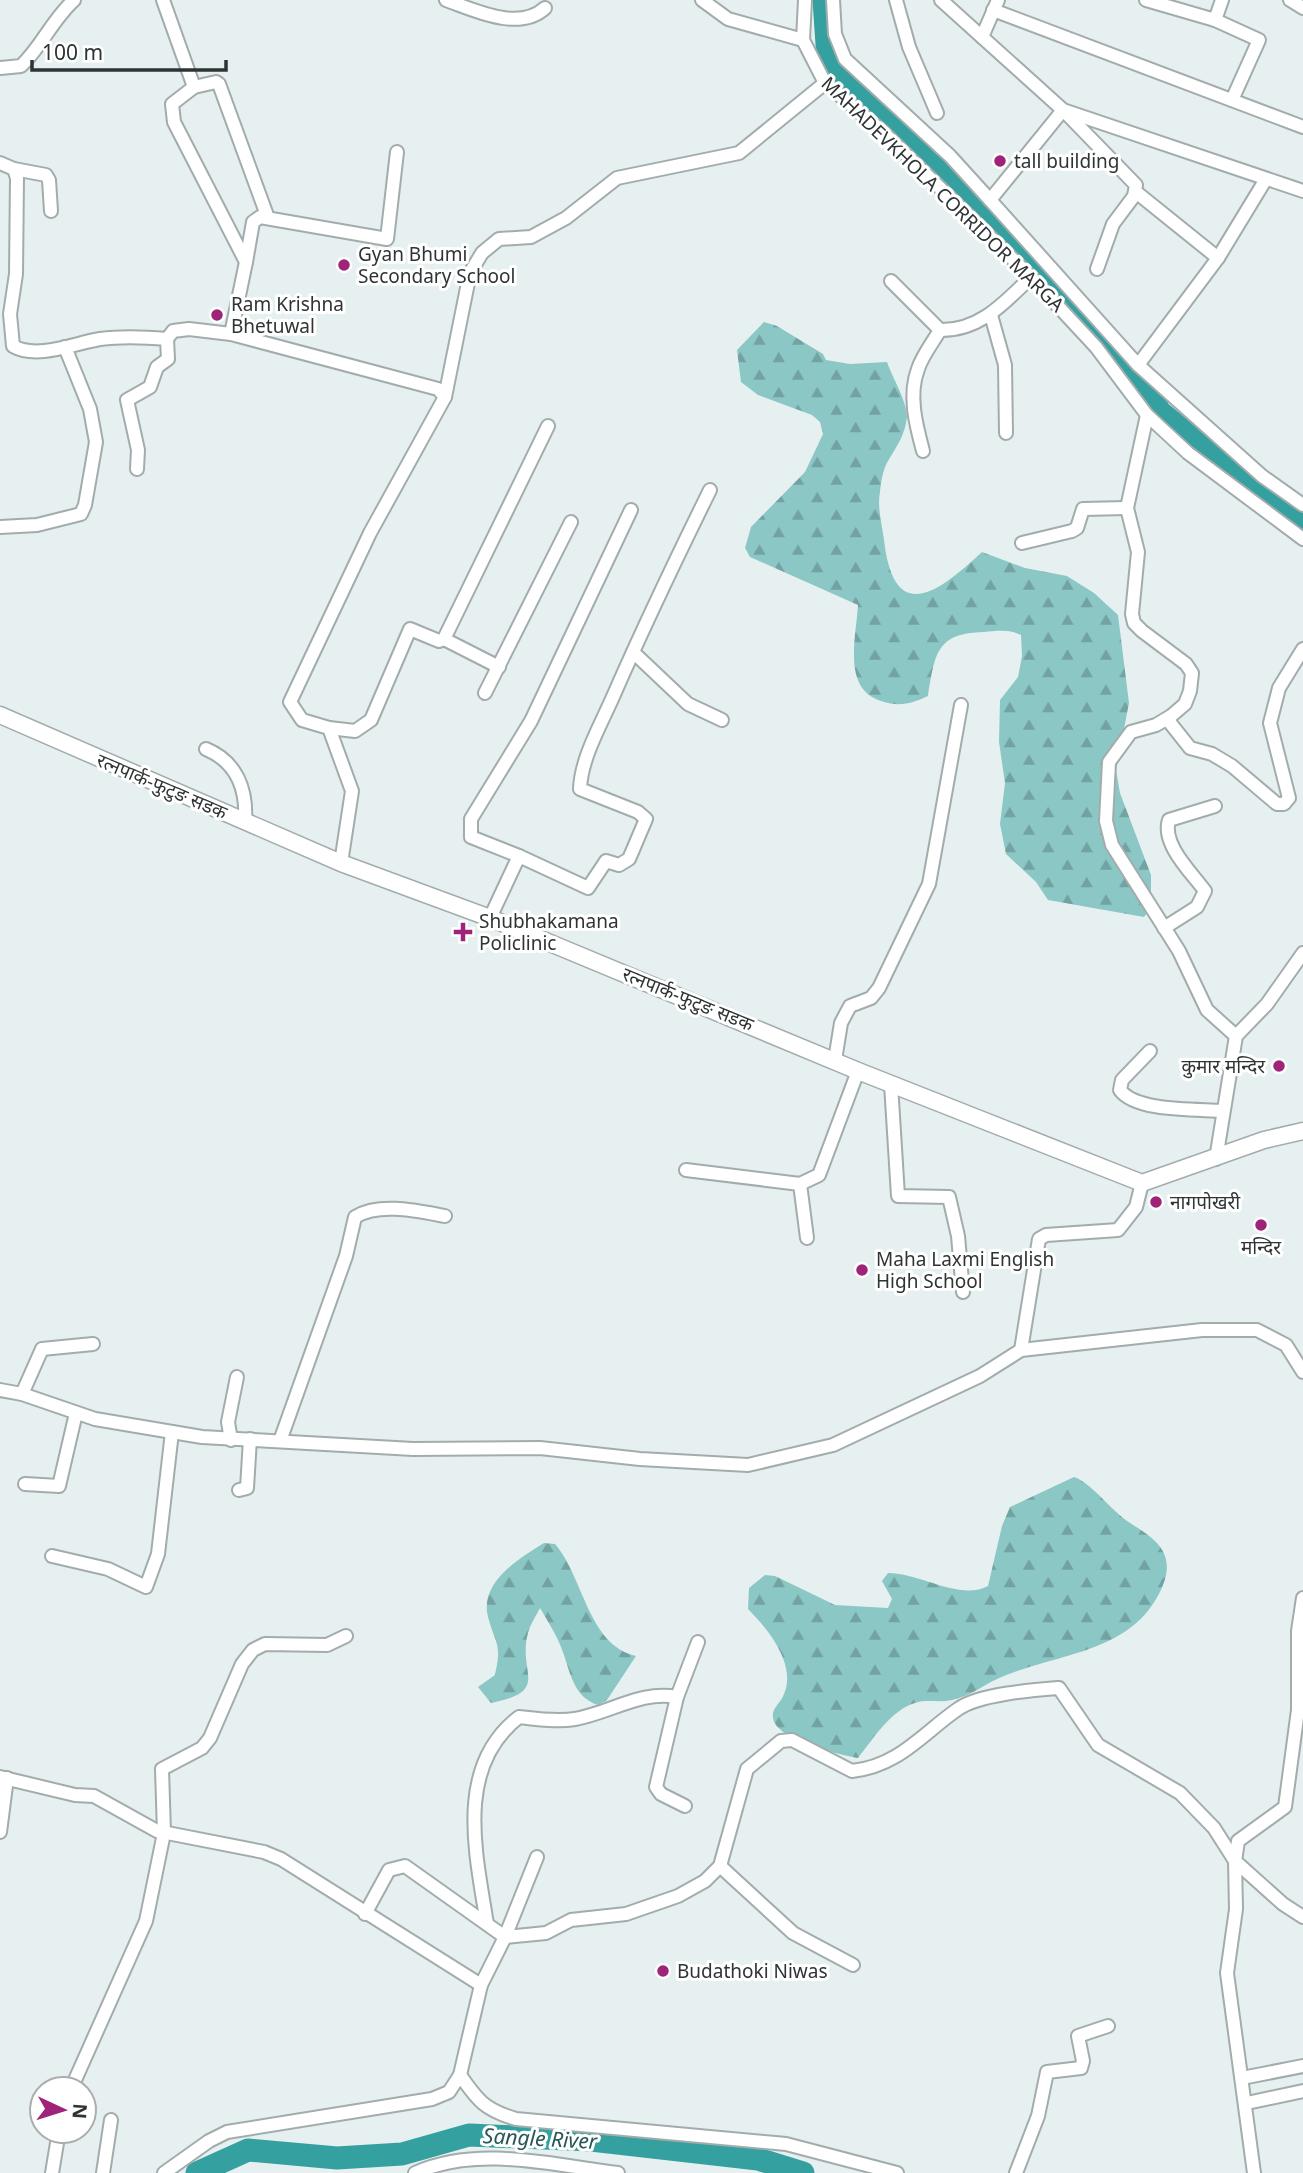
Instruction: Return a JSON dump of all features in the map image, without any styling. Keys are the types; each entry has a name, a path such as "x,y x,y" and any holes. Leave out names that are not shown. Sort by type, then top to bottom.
{"street":[{"path":"0,68 21,66 37,50 57,16 75,0"},
{"path":"163,0 194,87"},
{"path":"446,0 506,18 538,15 545,8"},
{"path":"702,0 728,19 803,40"},
{"name":"MAHADEVKHOLA CORRIDOR MARGA","path":"805,0 803,40 825,83 881,131 1031,277 1096,347 1147,415 1188,453 1303,539"},
{"path":"833,0 835,34 845,59 950,156 1138,365 1262,476 1303,505"},
{"path":"896,0 909,47 937,113"},
{"path":"941,0 1063,110 1136,185 1136,192 1113,224 1097,269"},
{"path":"1146,0 1215,20 1258,40 1232,100"},
{"path":"1215,20 1222,0"},
{"path":"1290,0 1303,8"},
{"path":"982,37 996,5 1303,127"},
{"path":"246,262 174,122 172,104 194,87 216,82 219,84 268,218"},
{"path":"499,667 444,639 439,641 410,629 371,720 355,731 329,728 302,720 293,711 290,702 370,533 445,397 470,273 482,253 499,239 531,237 566,218 617,178 739,153 825,83"},
{"path":"990,200 1063,110"},
{"path":"1063,110 1303,191"},
{"path":"231,334 253,222 260,217 268,218 385,240 397,152"},
{"path":"0,163 14,169 46,175 49,180 51,211"},
{"path":"14,169 18,203 16,274 10,314 13,346 32,350 65,347 100,339 145,337 167,340"},
{"path":"1138,365 1218,258 1266,179"},
{"path":"1136,192 1218,258"},
{"path":"923,451 916,424 915,380 918,367 940,330 974,323 991,315 1031,277"},
{"path":"891,281 940,330"},
{"path":"991,315 1005,365 1006,433"},
{"path":"137,469 138,450 127,400 150,387 157,367 168,359 167,340 173,331 231,334 438,389 445,397"},
{"path":"0,527 37,526 80,514 85,505 96,442 90,409 65,347"},
{"path":"1147,415 1127,508 1139,552 1133,623 1186,664 1192,673 1185,704 1167,719 1131,732 1109,762 1106,821 1112,845 1179,951 1207,1010 1236,1036"},
{"path":"444,639 548,426"},
{"path":"631,510 531,721 471,819 471,837 588,888 606,861 619,864 629,859 646,819 638,812 580,789 593,743 710,490"},
{"path":"1023,543 1072,531 1077,528 1083,509 1127,508"},
{"path":"485,693 572,522"},
{"path":"1167,719 1190,748 1212,754 1277,804 1284,804 1289,798 1270,723 1279,688 1303,649"},
{"path":"633,652 688,704 722,720"},
{"path":"835,1060 845,1015 850,1006 871,998 879,988 929,884 961,705"},
{"name":"रत्नपार्क-फुटुङ सडक","path":"0,715 341,863 490,918 858,1071 1142,1184"},
{"path":"329,728 352,791 341,863"},
{"path":"206,749 221,755 241,783 247,798 246,821"},
{"path":"1164,928 1197,907 1205,891 1170,842 1166,829 1169,820 1215,806"},
{"path":"490,918 519,856"},
{"path":"1216,1159 1236,1036 1267,1004 1303,953"},
{"path":"1150,1051 1122,1080 1120,1090 1123,1094 1152,1106 1223,1111"},
{"path":"686,1170 800,1184 820,1175 858,1071"},
{"path":"891,1084 898,1196 949,1197 958,1236 963,1292"},
{"path":"1021,1350 1039,1239 1046,1235 1118,1230 1136,1207 1142,1184 1265,1140 1303,1131"},
{"path":"800,1184 807,1238"},
{"path":"280,1441 346,1256 355,1217 364,1211 410,1210 444,1216"},
{"path":"0,1390 22,1394 94,1419 231,1440 413,1449 540,1448 640,1459 748,1465 833,1445 980,1376 1021,1350 1202,1330 1257,1330 1286,1345 1303,1372"},
{"path":"22,1394 42,1349 93,1344"},
{"path":"231,1440 228,1422 237,1377"},
{"path":"25,1484 59,1486 76,1413"},
{"path":"52,1556 108,1569 146,1587 158,1554 172,1432"},
{"path":"239,1490 247,1488 250,1439"},
{"path":"1254,2173 1247,2103 1227,1973 1236,1909 1235,1861 1238,1841 1285,1807 1300,1710 1298,1630 1303,1598"},
{"path":"77,2075 146,1921 164,1833 162,1769 202,1748 210,1738 242,1664 253,1650 265,1644 327,1645 346,1636"},
{"path":"685,1805 661,1794 656,1787 677,1697 698,1642"},
{"path":"365,1913 389,1870 405,1866 505,1937 546,1933 571,1920 626,1914 654,1906 695,1888 720,1867 747,1769 780,1741 792,1740 852,1771 861,1770 905,1751 960,1707 1015,1692 1059,1688 1098,1745 1180,1793 1214,1828 1235,1861 1283,1904 1303,1916"},
{"path":"486,1924 474,1846 475,1785 505,1727 519,1717 573,1720 646,1696 663,1694 677,1697"},
{"path":"0,1832 4,1777 75,1795 94,1796 164,1833 264,1852 293,1865 481,1985"},
{"path":"164,2173 209,2141 227,2132 432,2099 449,2092 460,2075 481,1985 505,1937 537,1857"},
{"path":"720,1867 793,1933 853,1965"},
{"path":"1016,2173 1038,2116 1046,2072 1081,2067 1083,2061 1078,2036 1108,2026"},
{"path":"1242,2078 1303,2066"},
{"path":"460,2075 477,2100 493,2112 516,2119 786,2144 897,2173"},
{"path":"1247,2103 1303,2091"},
{"path":"103,2173 111,2120"},
{"path":"52,2173 57,2145"},
{"path":"415,2173 432,2166 478,2157 618,2173"}],"green space":[{"path":"764,322 777,326 823,354 826,360 850,364 887,362 902,397 907,417 902,435 885,468 879,497 889,567 897,584 908,593 921,594 935,589 982,552 1025,568 1067,576 1094,593 1118,615 1129,703 1116,770 1120,793 1151,875 1151,908 1144,917 1048,900 1036,882 1006,854 1000,824 1005,783 999,742 1000,700 1018,677 1022,656 1021,635 998,631 968,633 956,637 947,642 936,658 928,696 905,704 881,701 869,695 856,674 854,647 858,605 750,557 745,548 751,527 805,472 823,434 820,422 812,415 758,395 741,382 737,350"},
{"path":"1074,1477 1088,1485 1123,1518 1147,1534 1165,1555 1167,1564 1163,1585 1151,1607 1135,1624 1095,1647 1004,1676 959,1698 919,1702 906,1707 883,1726 858,1758 796,1740 777,1726 773,1714 784,1694 787,1671 778,1647 748,1609 749,1588 765,1575 775,1576 835,1605 888,1608 892,1599 882,1581 888,1573 952,1588 977,1590 988,1586 1002,1526 1010,1507"},
{"path":"544,1543 555,1544 565,1558 588,1609 607,1639 636,1656 607,1700 598,1705 589,1701 577,1689 559,1642 540,1608 528,1633 527,1686 521,1693 491,1703 478,1687 495,1675 497,1665 497,1645 488,1617 487,1604 495,1582 513,1564"}],"waterway":[{"path":"824,0 828,59 889,124 928,154 987,212 1146,388 1160,412 1303,528"},
{"name":"Sangle River","path":"197,2173 248,2150 337,2158 402,2154 469,2135 591,2140 758,2159 803,2173"}],"place":[{"name":"tall building","path":"1000,161"},
{"name":"Gyan Bhumi Secondary School","path":"344,265"},
{"name":"Ram Krishna Bhetuwal","path":"217,315"},
{"name":"Shubhakamana Policlinic","path":"463,932"},
{"name":"कुमार मन्दिर","path":"1279,1066"},
{"name":"नागपोखरी","path":"1156,1202"},
{"name":"मन्दिर","path":"1261,1225"},
{"name":"Maha Laxmi English High School","path":"862,1270"},
{"name":"Budathoki Niwas","path":"663,1971"}]}
